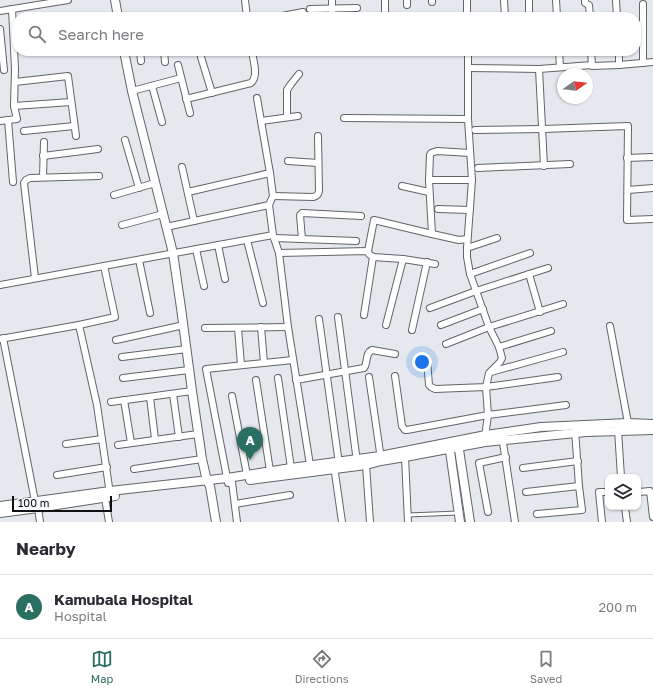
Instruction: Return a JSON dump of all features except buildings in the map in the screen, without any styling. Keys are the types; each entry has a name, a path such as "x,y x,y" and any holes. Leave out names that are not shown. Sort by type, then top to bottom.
{"street":[{"path":"0,11 68,0"},
{"path":"115,0 117,12"},
{"path":"245,0 246,12"},
{"path":"332,0 332,12"},
{"path":"385,0 386,12"},
{"path":"467,0 467,12"},
{"path":"504,0 505,12"},
{"path":"529,0 529,12"},
{"path":"556,0 557,12"},
{"path":"585,0 585,3 589,5 590,12"},
{"path":"616,0 617,12"},
{"path":"643,63 644,4"},
{"path":"310,9 357,8"},
{"path":"0,29 4,70"},
{"path":"0,120 17,119 14,106 14,56"},
{"path":"125,56 172,253 184,325 202,459 216,522"},
{"path":"140,56 141,61"},
{"path":"164,56 165,62"},
{"path":"186,99 251,83 254,80 255,74 253,56"},
{"path":"468,56 468,119 472,180 467,257 470,274 502,358 489,373 486,387 488,415 485,438"},
{"path":"559,56 560,67"},
{"path":"591,56 592,64"},
{"path":"619,56 619,65"},
{"path":"201,57 212,93"},
{"path":"468,68 539,69 592,64 592,66 653,62"},
{"path":"178,65 190,113"},
{"path":"539,69 544,166"},
{"path":"287,117 287,90 299,74"},
{"path":"15,82 68,76 76,136"},
{"path":"132,90 181,78"},
{"path":"152,86 162,122"},
{"path":"257,98 273,196 269,205 273,237 279,253 288,327 310,465"},
{"path":"14,106 71,102"},
{"path":"261,121 298,116"},
{"path":"344,118 468,119"},
{"path":"8,120 13,182"},
{"path":"24,131 74,126"},
{"path":"475,130 628,126 627,220 653,219"},
{"path":"273,196 316,196 319,191 318,136"},
{"path":"125,140 139,188"},
{"path":"42,177 44,142"},
{"path":"43,156 98,150"},
{"path":"432,234 429,192 430,155 431,153 437,151 470,153"},
{"path":"628,158 653,157"},
{"path":"288,161 318,163"},
{"path":"478,168 570,164"},
{"path":"182,167 194,221"},
{"path":"188,192 270,173"},
{"path":"35,278 24,184 26,180 30,178 42,177 99,176"},
{"path":"429,180 472,180"},
{"path":"114,195 155,183"},
{"path":"402,186 429,192"},
{"path":"628,190 653,188"},
{"path":"166,227 269,205"},
{"path":"438,208 470,210"},
{"path":"302,239 300,215 302,213 361,216"},
{"path":"122,225 163,214"},
{"path":"364,315 374,220 459,240 467,239"},
{"path":"0,285 247,240 273,237 356,241"},
{"path":"467,248 497,238"},
{"path":"247,240 263,303"},
{"path":"218,245 225,279"},
{"path":"196,249 204,286"},
{"path":"279,253 371,254 434,264"},
{"path":"470,274 530,253"},
{"path":"386,325 403,259"},
{"path":"139,260 150,313"},
{"path":"412,330 427,262"},
{"path":"40,522 1,339 115,317 104,266"},
{"path":"430,308 476,291 548,268"},
{"path":"529,274 540,312"},
{"path":"446,344 490,327 563,304"},
{"path":"441,325 483,309"},
{"path":"338,317 345,371 370,522"},
{"path":"319,319 337,465 342,522"},
{"path":"79,325 97,405 106,467 109,522"},
{"path":"116,340 184,325"},
{"path":"610,326 628,424"},
{"path":"261,327 264,363"},
{"path":"205,328 288,327"},
{"path":"238,328 241,365"},
{"path":"499,347 551,331"},
{"path":"122,357 187,349"},
{"path":"296,380 364,368 366,366 368,352 372,350 395,354"},
{"path":"489,373 563,352"},
{"path":"237,522 235,504 206,369 293,360"},
{"path":"427,360 429,385 433,388 486,387 558,377"},
{"path":"124,378 189,370"},
{"path":"395,376 402,426 405,430 488,415 566,405"},
{"path":"369,377 381,458"},
{"path":"278,378 291,468"},
{"path":"256,380 270,471"},
{"path":"111,402 192,391"},
{"path":"173,394 179,437"},
{"path":"232,396 248,475"},
{"path":"150,397 155,439"},
{"path":"124,400 131,443"},
{"path":"0,506 37,504 229,481 360,463 485,438 628,424 653,424"},
{"path":"575,429 653,430"},
{"path":"537,514 582,510 575,429"},
{"path":"618,430 622,474"},
{"path":"118,445 198,434"},
{"path":"502,436 515,522"},
{"path":"66,444 102,439"},
{"path":"381,458 406,457 454,444"},
{"path":"454,444 460,522"},
{"path":"454,444 470,522"},
{"path":"406,457 408,522"},
{"path":"488,512 480,463 506,457"},
{"path":"134,469 202,459"},
{"path":"523,468 578,460"},
{"path":"229,481 248,475 310,465 337,465"},
{"path":"57,475 106,467"},
{"path":"526,492 579,486"},
{"path":"602,522 599,492 605,492"},
{"path":"641,492 650,492 653,518"},
{"path":"235,504 290,495"},
{"path":"0,512 37,504"},
{"path":"625,510 627,522"}],"lane":[{"path":"408,515 459,513"}],"place":[{"name":"Kamubala Hospital","path":"250,460"}]}
